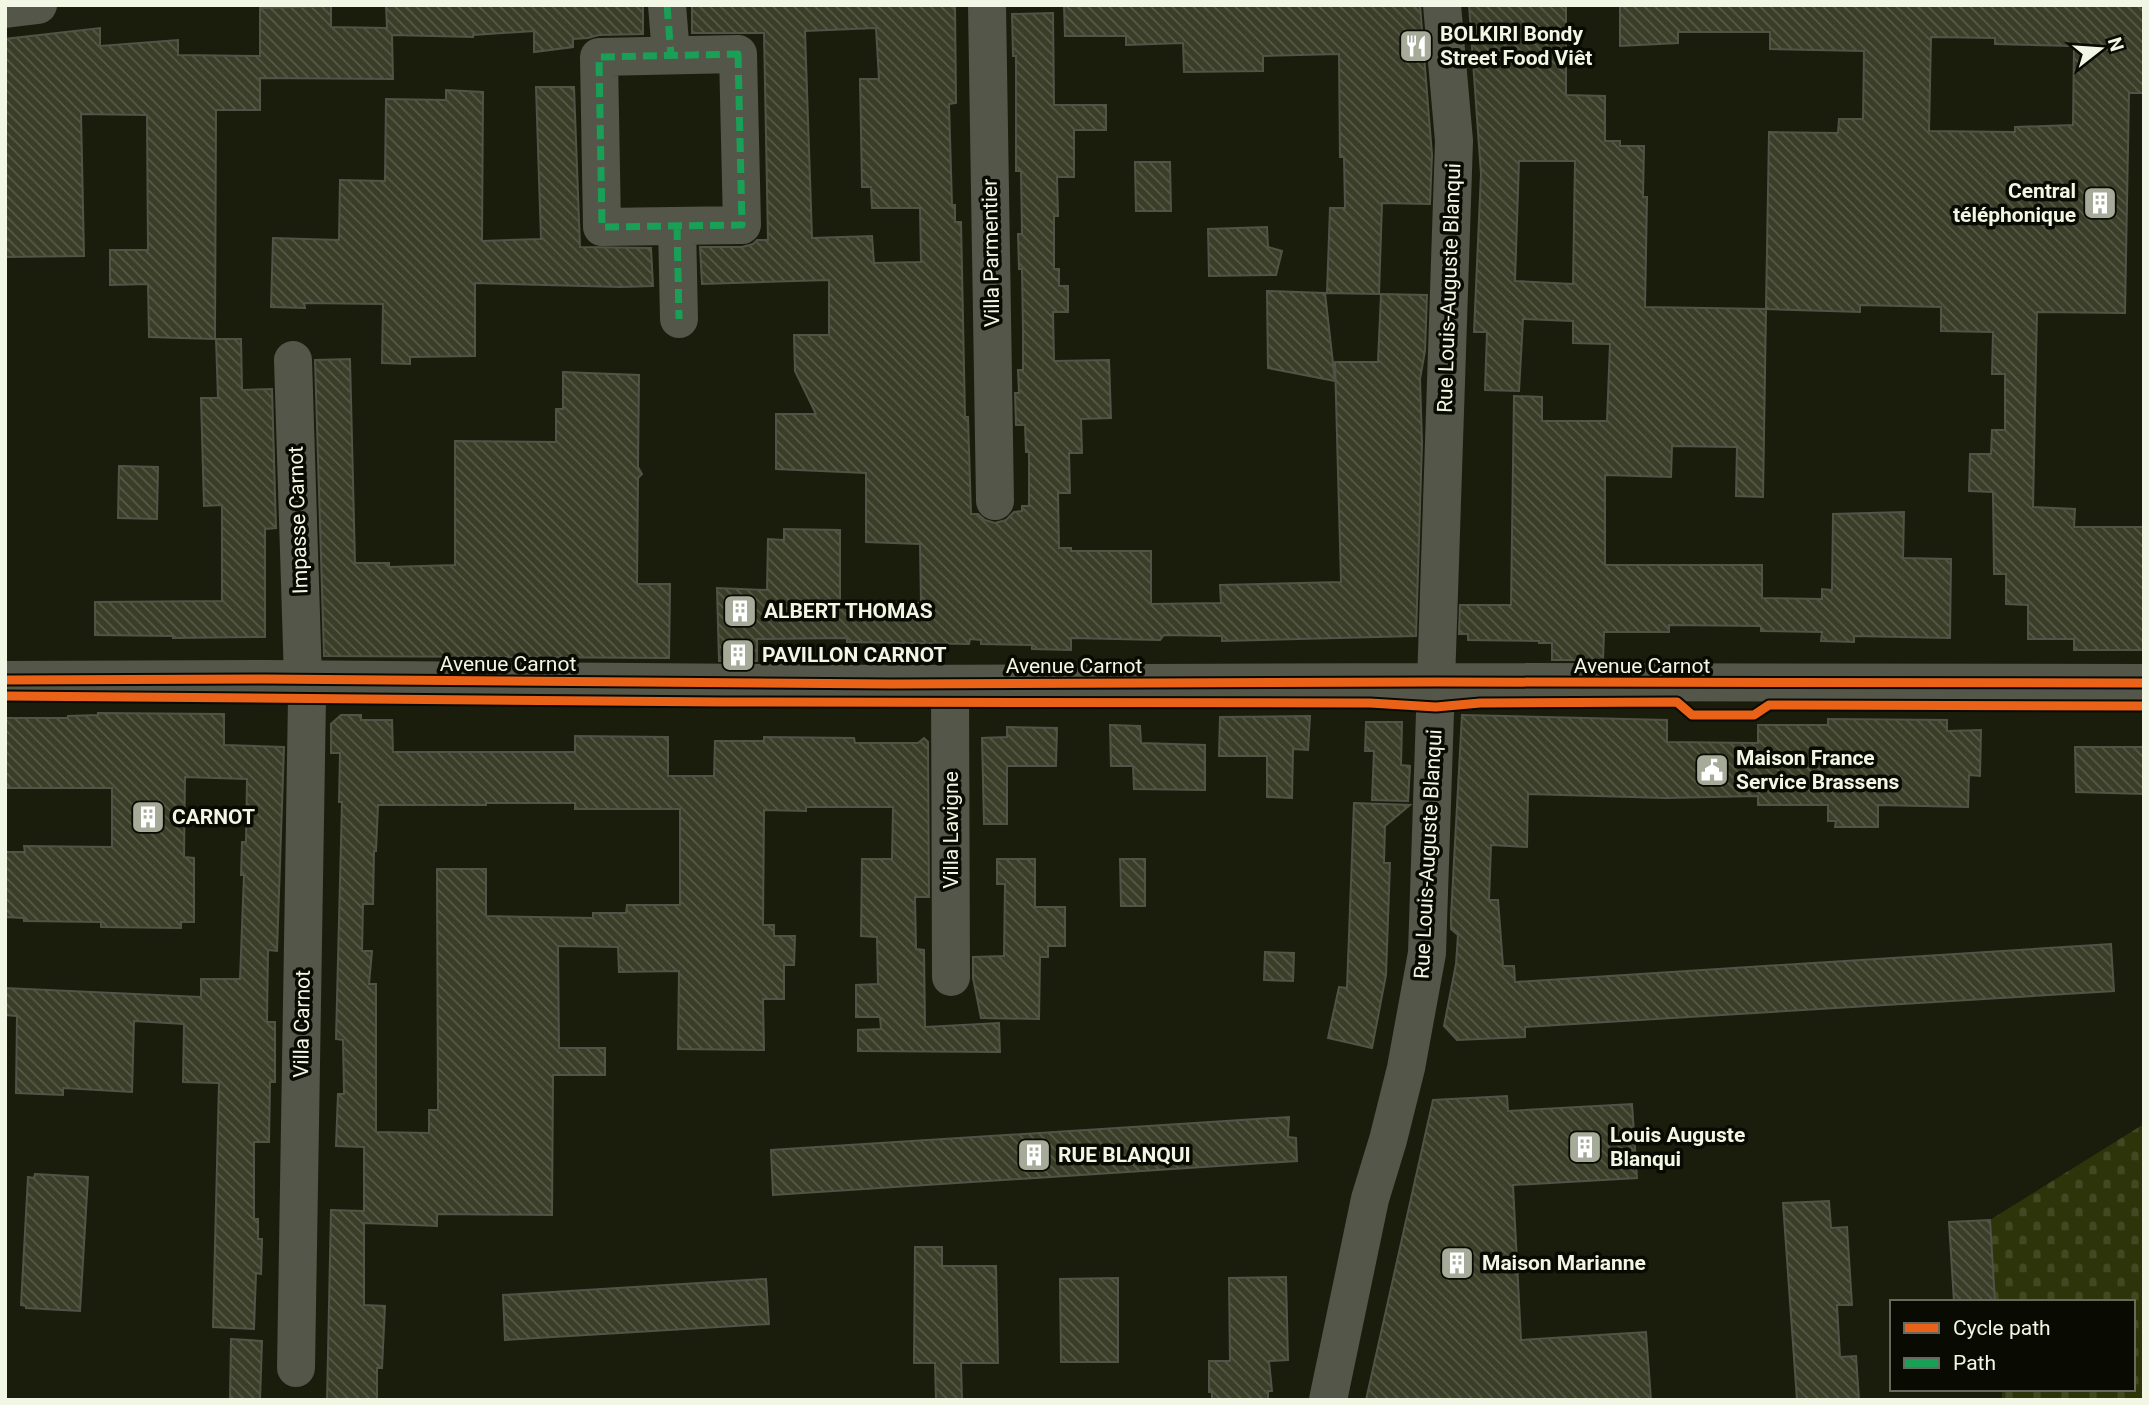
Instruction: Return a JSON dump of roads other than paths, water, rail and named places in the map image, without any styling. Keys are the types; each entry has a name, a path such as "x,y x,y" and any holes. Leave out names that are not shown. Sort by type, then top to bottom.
{"street":[{"path":"5,9 38,5"},
{"path":"667,5 671,55"},
{"name":"Villa Parmentier","path":"987,5 995,501"},
{"name":"Rue Louis-Auguste Blanqui","path":"1328,1400 1370,1199 1406,1068 1427,953 1454,141 1442,5"},
{"path":"738,54 742,225 602,227 599,57 671,55 738,54"},
{"path":"677,226 680,319"},
{"name":"Impasse Carnot","path":"293,360 303,679"},
{"name":"Avenue Carnot","path":"5,680 303,679 950,684 2144,683"},
{"name":"Villa Carnot","path":"296,1368 307,698 303,679"},
{"name":"Villa Lavigne","path":"950,684 951,977"}],"place":[{"name":"BOLKIRI Bondy Street Food Viêt","path":"1416,46"},
{"name":"Central téléphonique","path":"2100,203"},
{"name":"ALBERT THOMAS","path":"740,611"},
{"name":"PAVILLON CARNOT","path":"738,655"},
{"name":"Maison France Service Brassens","path":"1712,770"},
{"name":"CARNOT","path":"148,817"},
{"name":"Louis Auguste Blanqui","path":"1585,1147"},
{"name":"RUE BLANQUI","path":"1034,1155"},
{"name":"Maison Marianne","path":"1457,1263"}]}
